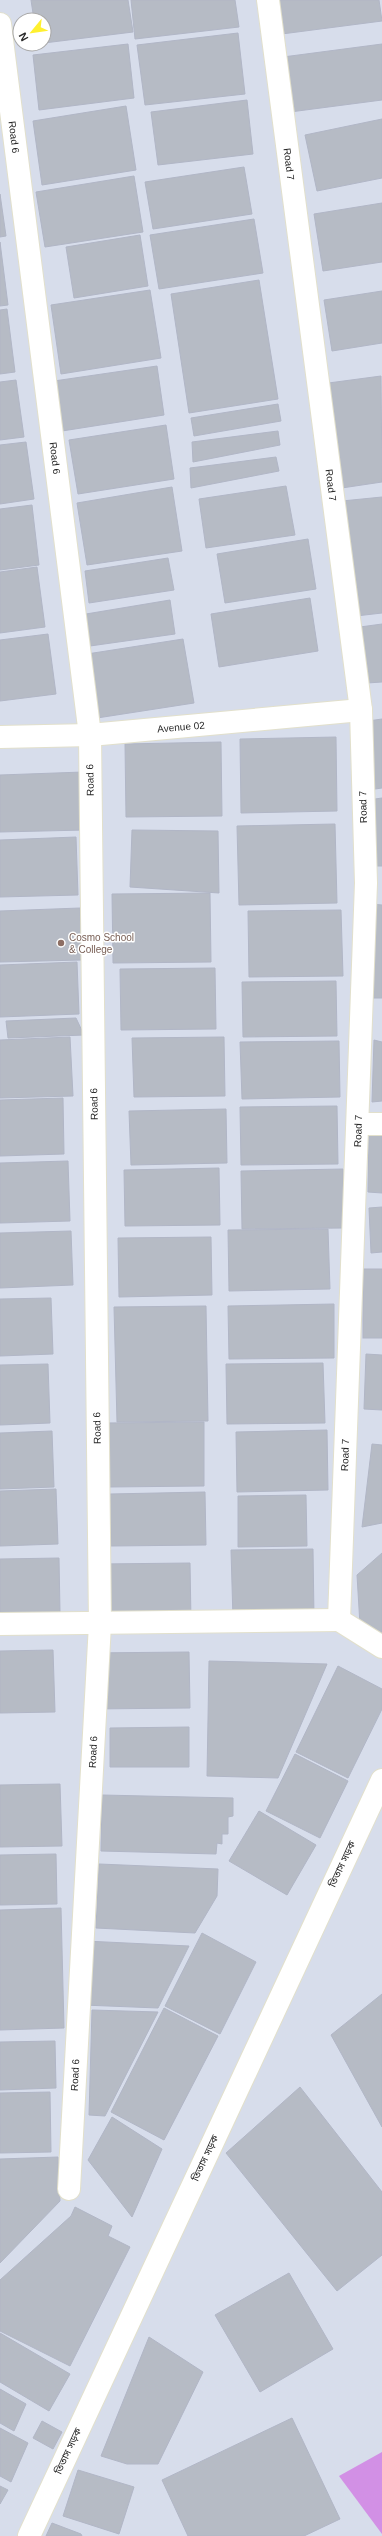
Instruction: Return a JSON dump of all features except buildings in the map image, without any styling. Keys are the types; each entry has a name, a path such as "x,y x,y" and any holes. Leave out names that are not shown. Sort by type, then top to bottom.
{"street":[{"name":"Road 7","path":"268,0 361,710 374,883 359,1124 339,1620"},
{"name":"Road 6","path":"0,24 90,735 100,1624 69,2188"},
{"name":"Avenue 02","path":"0,737 90,735 361,710"},
{"path":"359,1124 382,1124"},
{"path":"0,1624 339,1620 382,1647"},
{"name":"তিতাস সড়ক","path":"28,2536 382,1780"}],"shaded area":[{"path":"382,2452 382,2534 339,2476"}],"place":[{"name":"Cosmo School & College","path":"61,943"}]}
